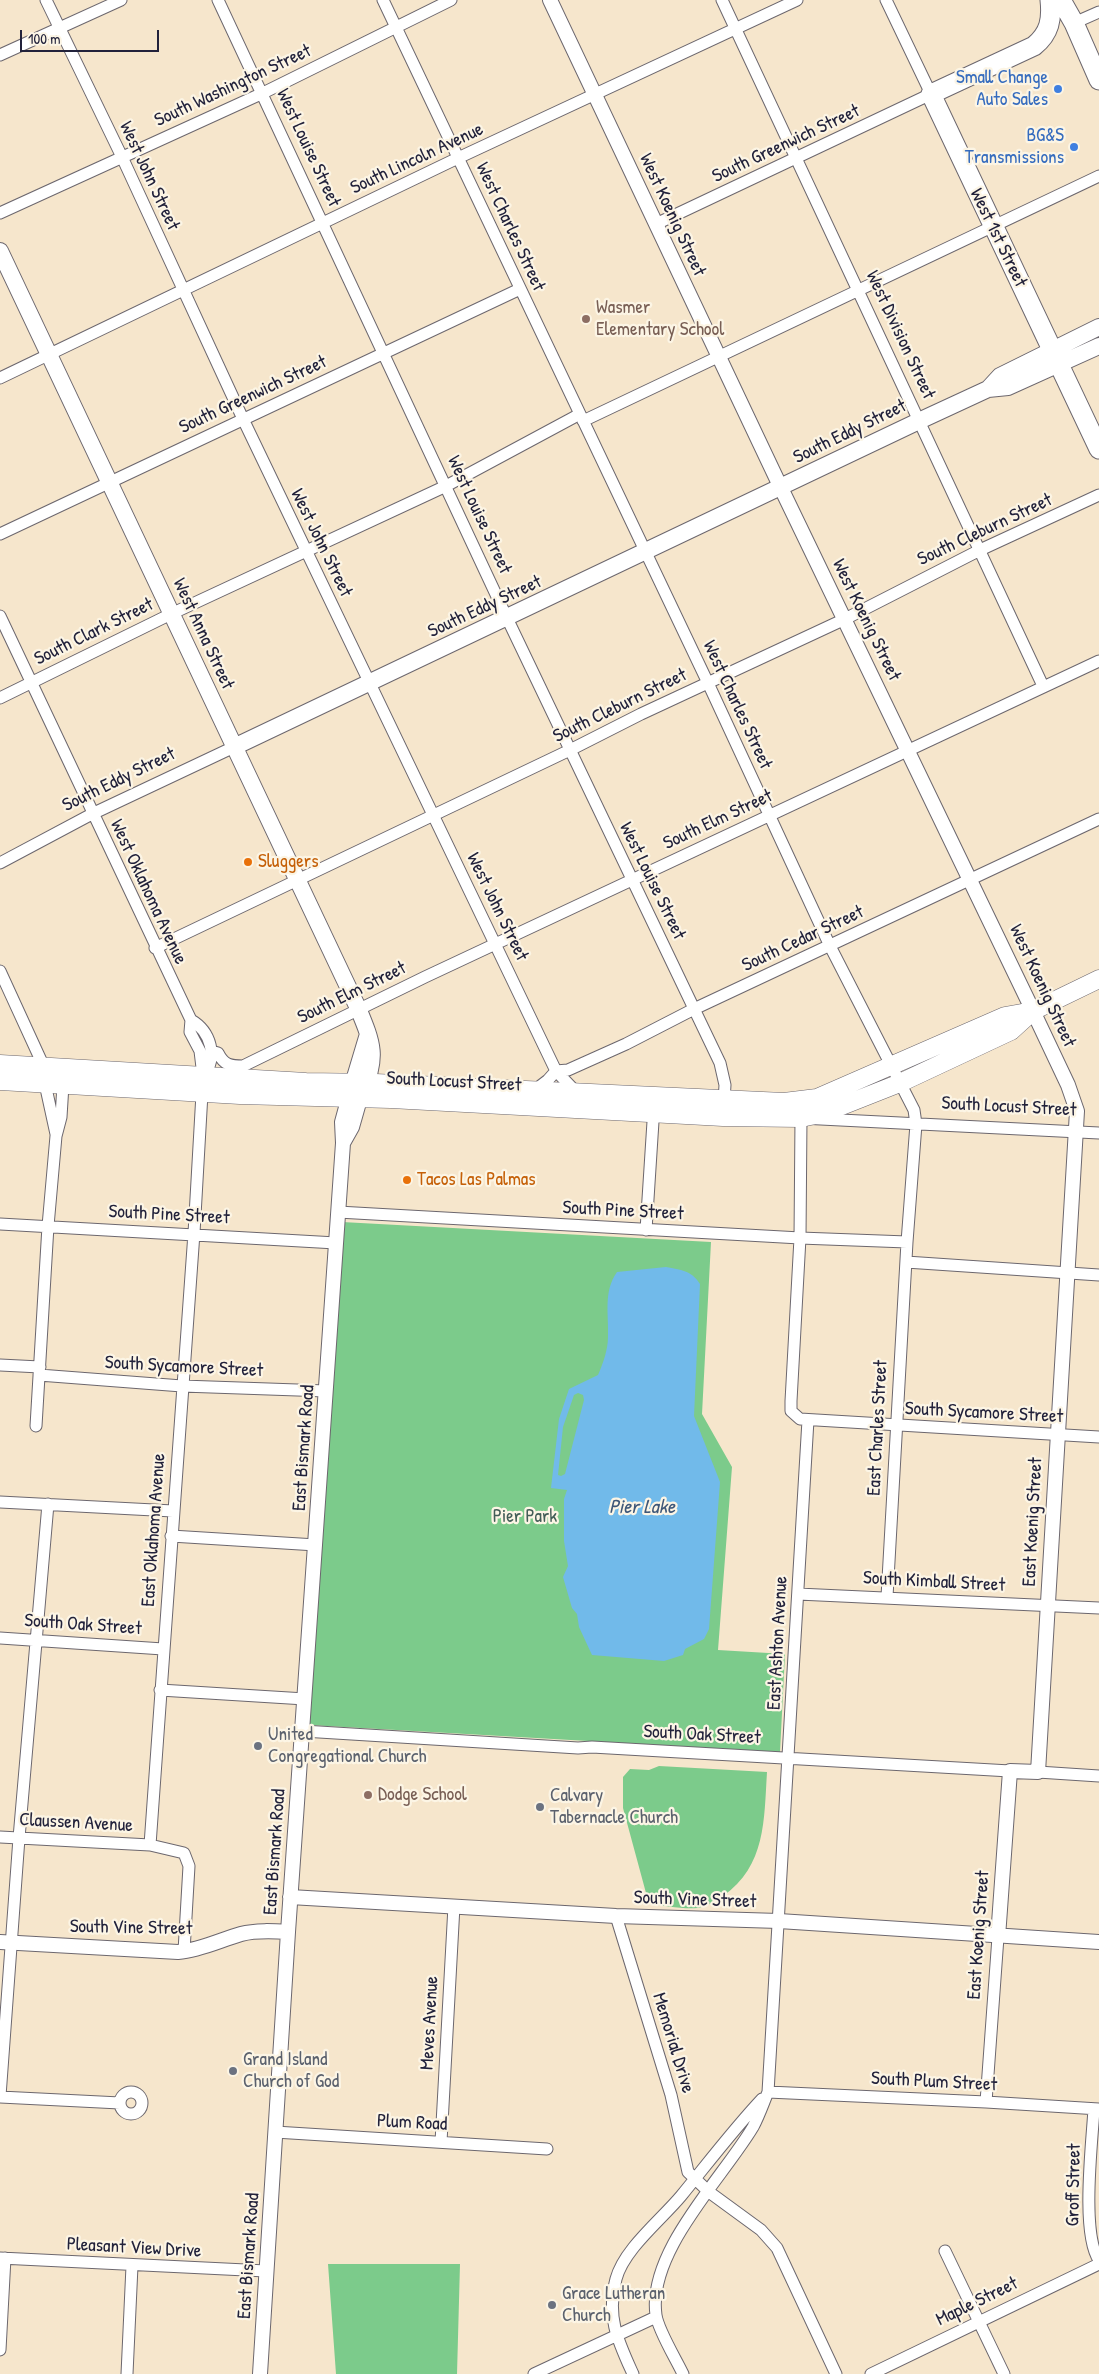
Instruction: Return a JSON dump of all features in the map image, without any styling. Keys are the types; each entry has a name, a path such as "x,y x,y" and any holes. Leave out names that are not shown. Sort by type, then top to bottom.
{"highway":[{"path":"931,94 1034,46 1041,40 1049,28 1050,0"},
{"path":"1061,0 1074,23 1099,80"},
{"name":"West 1st Street","path":"931,94 1099,449"}],"main road":[{"name":"West Anna Street","path":"0,251 358,1008 373,1045 373,1054 354,1100"},
{"path":"1056,357 1099,327"},
{"path":"1056,357 1099,346"},
{"name":"South Eddy Street","path":"234,747 921,420 988,390 1000,376 1056,357"},
{"path":"1033,1011 1099,979"},
{"name":"South Locust Street","path":"0,1064 44,1075 203,1084 354,1100 654,1105 724,1101 784,1102 817,1098 1005,1016 1033,1011"},
{"name":"South Locust Street","path":"0,1081 44,1075 63,1084 361,1082 535,1090 577,1093 654,1105 801,1118 824,1113 900,1083 1011,1031 1033,1011"}],"street":[{"name":"West John Street","path":"46,0 122,157 242,419 556,1071 577,1093"},
{"path":"0,55 121,0"},
{"name":"West Louise Street","path":"218,0 507,618 720,1063 725,1085 724,1101"},
{"name":"West Charles Street","path":"383,0 708,683 830,946 914,1110 916,1124"},
{"name":"South Washington Street","path":"0,213 263,93 451,0"},
{"name":"West Koenig Street","path":"550,0 781,488 1068,1085 1076,1111 1076,1132 1067,1274"},
{"name":"West Division Street","path":"722,0 921,420 1043,686"},
{"name":"South Lincoln Avenue","path":"0,378 323,222 797,0"},
{"name":"West 1st Street","path":"886,0 931,94"},
{"path":"1074,23 1099,12"},
{"name":"South Greenwich Street","path":"656,224 797,160 931,94"},
{"name":"South Clark Street","path":"0,698 171,614 446,486 582,418 859,290 1099,176"},
{"name":"South Greenwich Street","path":"0,534 520,289"},
{"name":"South Cleburn Street","path":"155,948 570,750 641,714 845,619 980,550 1099,495"},
{"name":"West Oklahoma Avenue","path":"0,616 155,948 191,1020 190,1032 200,1051 203,1084 194,1234"},
{"path":"1043,686 1099,661"},
{"name":"South Elm Street","path":"211,1051 218,1053 223,1062 229,1066 243,1066 358,1008 1043,686"},
{"name":"South Eddy Street","path":"0,863 92,814 234,747"},
{"name":"South Cedar Street","path":"535,1090 556,1071 568,1070 626,1044 694,1009 1095,821"},
{"path":"0,971 44,1075 56,1136"},
{"name":"West Oklahoma Avenue","path":"191,1020 201,1026 211,1051 210,1067 203,1084"},
{"path":"36,1426 48,1226 56,1136 62,1117 63,1084"},
{"name":"East Bismark Road","path":"260,2374 290,1897 343,1143 342,1122 354,1100"},
{"path":"646,1230 654,1105"},
{"path":"801,1118 800,1238 791,1411 800,1419 808,1420"},
{"name":"South Locust Street","path":"801,1118 1099,1133"},
{"path":"907,1242 916,1124"},
{"name":"South Pine Street","path":"338,1212 646,1230 907,1242"},
{"name":"South Pine Street","path":"0,1224 336,1243"},
{"name":"East Oklahoma Avenue","path":"150,1845 194,1234"},
{"name":"East Charles Street","path":"887,1597 907,1242"},
{"path":"906,1262 1099,1275"},
{"name":"East Koenig Street","path":"1038,1772 1067,1274"},
{"name":"South Sycamore Street","path":"0,1365 182,1386 326,1392"},
{"name":"South Sycamore Street","path":"808,1420 1099,1437"},
{"name":"East Ashton Avenue","path":"709,2192 754,2126 768,2092 808,1420"},
{"path":"0,1502 173,1511"},
{"path":"48,1504 19,1838 6,1942 0,2097 120,2102"},
{"path":"171,1536 316,1545"},
{"name":"South Kimball Street","path":"798,1594 1099,1608"},
{"name":"South Oak Street","path":"0,1638 163,1649"},
{"path":"160,1690 305,1699"},
{"name":"South Oak Street","path":"303,1731 1099,1776"},
{"name":"East Koenig Street","path":"986,2102 1010,1771"},
{"name":"Claussen Avenue","path":"0,1837 150,1845"},
{"path":"150,1845 184,1853 189,1866 184,1951"},
{"name":"South Vine Street","path":"290,1897 616,1916 779,1921 998,1937 1099,1942"},
{"name":"Meves Avenue","path":"441,2142 454,1906"},
{"name":"Memorial Drive","path":"616,1916 671,2095 688,2172 709,2192"},
{"name":"South Vine Street","path":"6,1942 184,1951 215,1944 242,1934 268,1931 288,1932"},
{"path":"634,2374 615,2336 612,2309 616,2280 623,2262 730,2134 768,2092"},
{"name":"South Plum Street","path":"768,2092 1096,2109"},
{"name":"Groff Street","path":"1096,2109 1088,2228 1094,2253 1099,2260"},
{"name":"Plum Road","path":"275,2132 547,2149"},
{"path":"683,2374 656,2317 656,2294 661,2272 688,2218 709,2192 761,2230 777,2248 836,2374"},
{"path":"945,2252 1004,2374"},
{"path":"0,2350 2,2258"},
{"name":"Pleasant View Drive","path":"2,2258 132,2266 266,2271"},
{"name":"Maple Street","path":"871,2374 978,2320 1099,2264"},
{"path":"127,2374 132,2266"},
{"path":"534,2374 656,2317"}],"green space":[{"name":"Pier Park","path":"342,1222 711,1242 702,1414 732,1467 718,1650 785,1654 780,1752 309,1725"},
{"path":"659,1766 767,1772 763,1824 755,1856 748,1871 737,1884 723,1896 705,1906 691,1908 649,1904 623,1808 623,1777 630,1769 649,1770"},
{"path":"328,2264 460,2264 457,2374 336,2374"}],"water":[{"name":"Pier Lake","path":"666,1267 689,1273 700,1284 694,1416 720,1482 709,1629 704,1639 685,1649 683,1655 664,1661 592,1655 579,1627 577,1614 572,1608 563,1577 568,1566 564,1541 564,1499 567,1490 551,1488 559,1419 569,1389 598,1375 605,1356 608,1342 608,1295 617,1272","holes":["578,1393 583,1395 584,1400 565,1474 561,1476 558,1475 563,1427 574,1395"]}],"place":[{"name":"Small Change Auto Sales","path":"1058,89"},
{"name":"BG&S Transmissions","path":"1074,147"},
{"name":"Wasmer Elementary School","path":"586,319"},
{"name":"Sluggers","path":"248,862"},
{"name":"Tacos Las Palmas","path":"407,1180"},
{"name":"United Congregational Church","path":"258,1746"},
{"name":"Dodge School","path":"368,1795"},
{"name":"Calvary Tabernacle Church","path":"540,1807"},
{"name":"Grand Island Church of God","path":"233,2071"},
{"name":"Grace Lutheran Church","path":"552,2305"}]}
